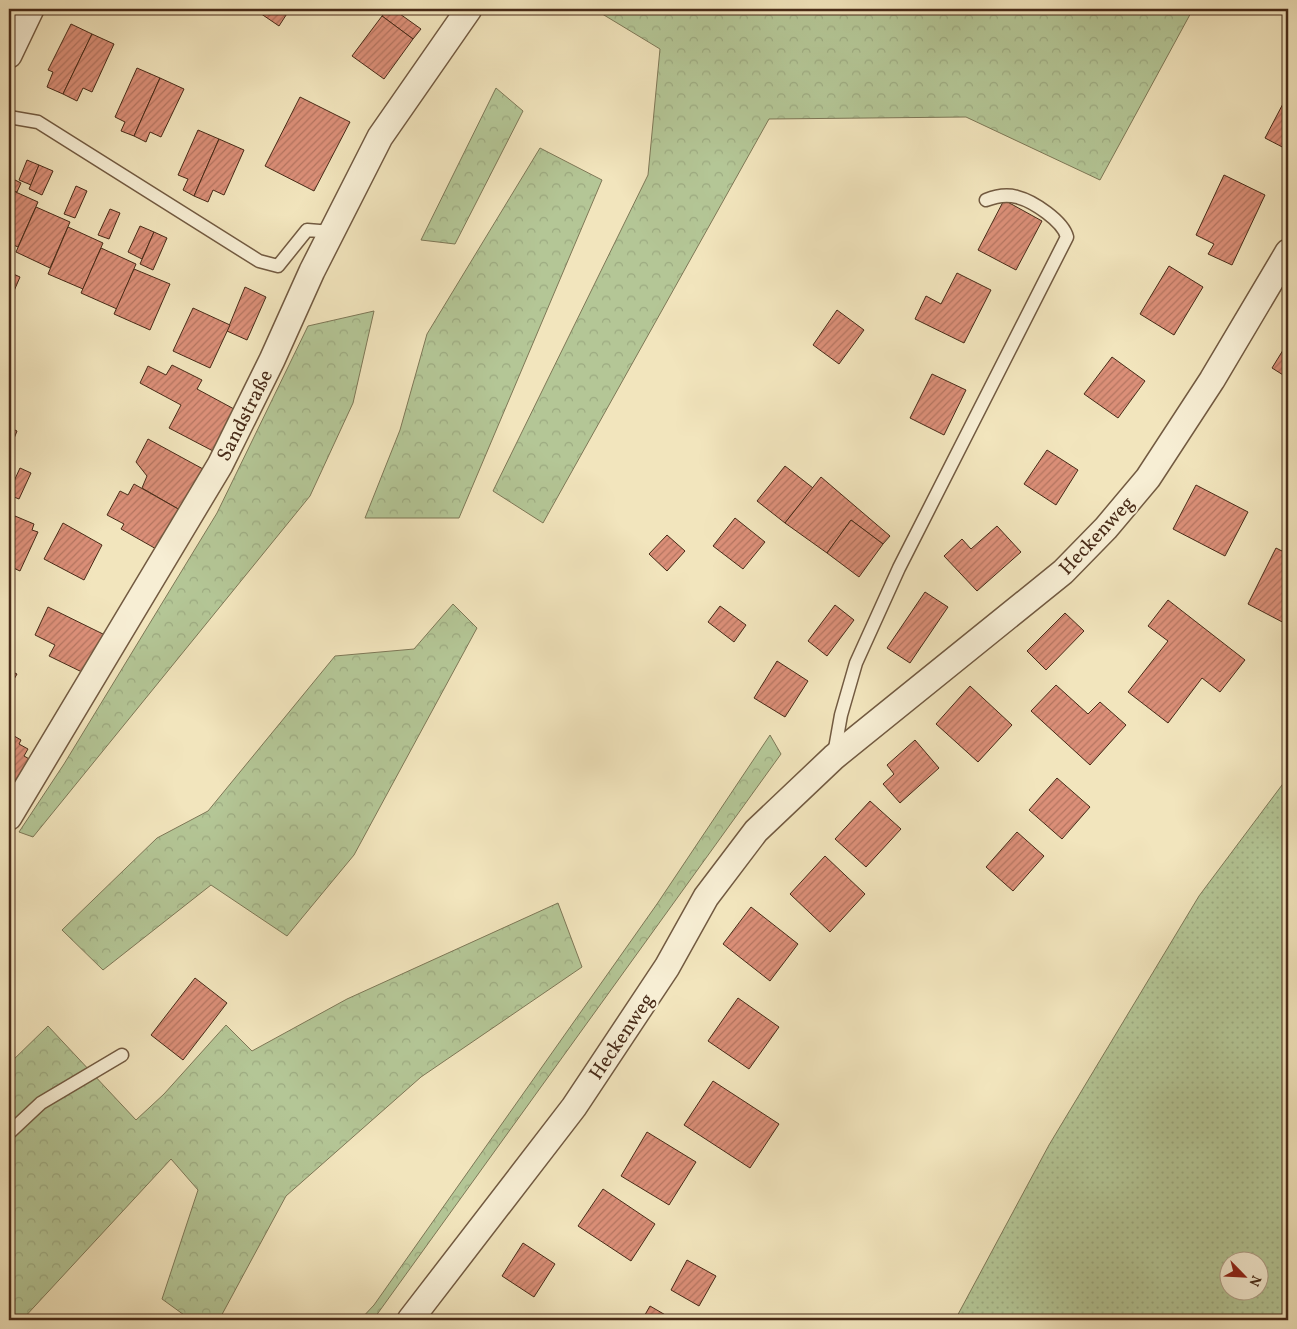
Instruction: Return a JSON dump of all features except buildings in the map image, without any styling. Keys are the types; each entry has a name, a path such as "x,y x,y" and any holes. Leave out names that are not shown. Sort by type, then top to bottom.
{"street":[{"path":"9,55 31,9"},
{"name":"Sandstraße","path":"9,817 220,465 380,137 469,9"},
{"name":"Heckenweg","path":"410,1320 574,1107 667,967 706,897 756,831 834,757 1063,572 1106,528 1148,478 1212,380 1288,252"}],"lane":[{"path":"9,116 38,122 259,261 278,266 307,230 332,232"},
{"path":"834,757 841,715 856,664 887,594 1067,237 1065,230 1053,216 1018,197 1000,195 986,200"},
{"path":"9,1133 41,1103 122,1055"}],"green space":[{"path":"594,9 1193,9 1100,180 966,117 769,119 543,523 493,491 648,175 660,49"},
{"path":"496,88 523,111 455,244 421,240"},
{"path":"540,148 602,180 459,518 365,518 400,430 427,334"},
{"path":"374,311 353,403 310,496 33,837 19,832 64,764 217,513 308,326"},
{"path":"453,604 477,628 354,855 287,936 211,885 103,970 62,930 157,838 208,811 335,656 414,649"},
{"path":"770,735 781,754 373,1320 360,1320 374,1305 657,904"},
{"path":"1288,777 1288,1320 955,1320 1049,1145 1199,896"},
{"path":"558,903 582,967 421,1077 286,1196 219,1320 191,1320 162,1299 198,1190 171,1159 22,1320 9,1320 9,1064 48,1026 136,1120 164,1094 226,1025 252,1051 347,999"}]}
